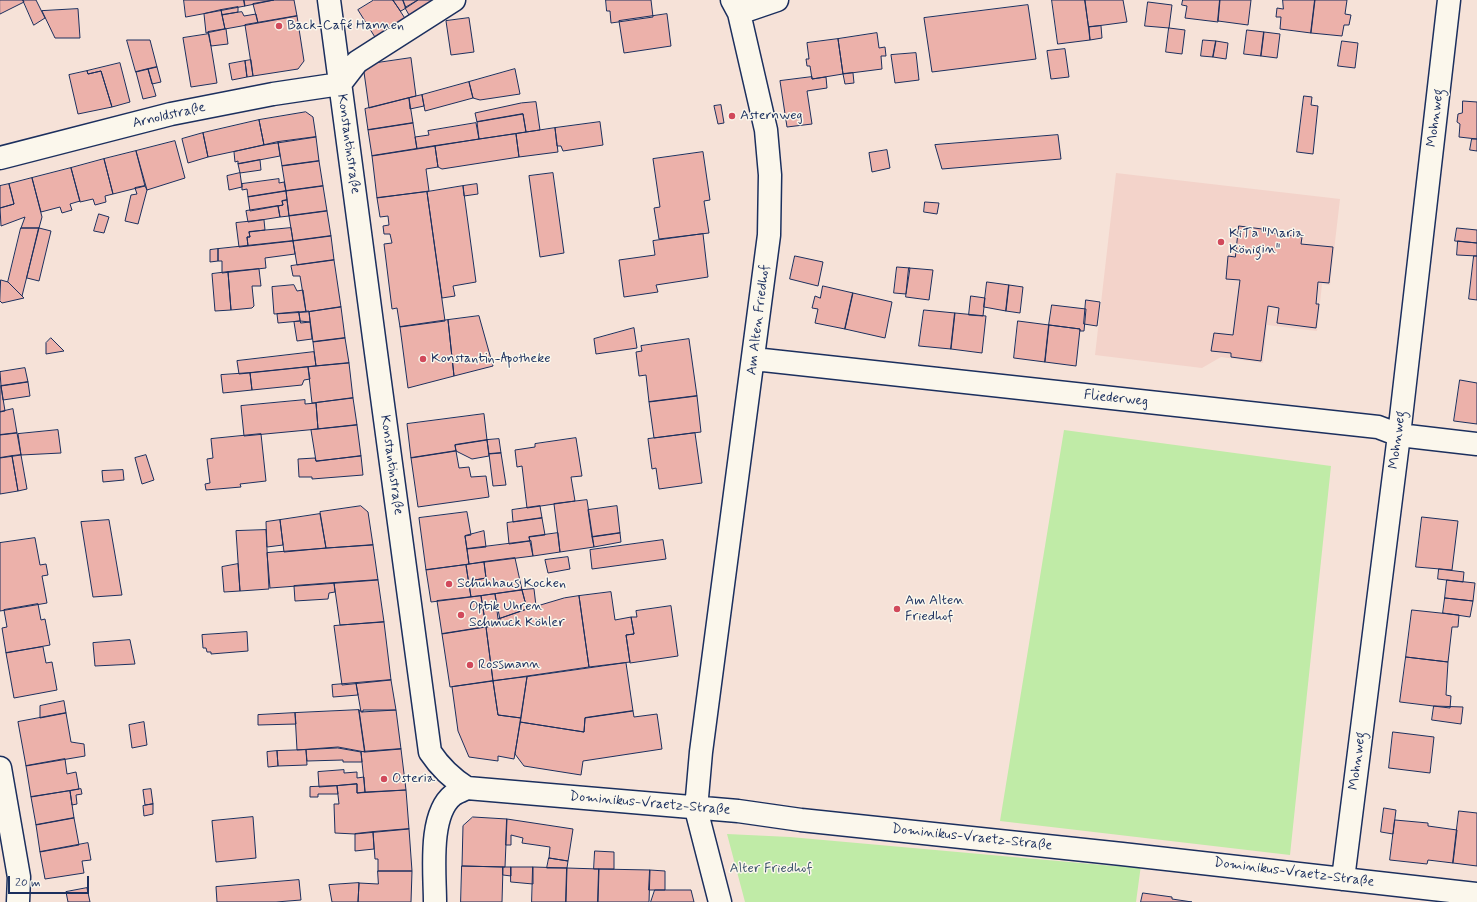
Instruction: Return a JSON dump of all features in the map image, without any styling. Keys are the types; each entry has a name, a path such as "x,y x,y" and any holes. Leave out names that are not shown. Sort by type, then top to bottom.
{"street":[{"name":"Konstantinstraße","path":"329,0 372,315 394,496 430,752 442,769 453,780 467,788"},
{"path":"340,84 357,62 454,0"},
{"path":"736,6 777,0"},
{"name":"Mohnweg","path":"1343,879 1399,435 1450,0"},
{"name":"Am Alten Friedhof","path":"720,902 696,809 702,744 754,359 769,235 770,174 766,130 736,6"},
{"name":"Arnoldstraße","path":"0,158 171,114 273,94 340,84"},
{"name":"Fliederweg","path":"754,359 1378,427 1399,435 1477,444"},
{"path":"0,768 19,877 18,902"},
{"path":"435,902 436,830 447,802 453,795 467,788"},
{"name":"Dominikus-Vraetz-Straße","path":"467,788 696,809 738,811 801,820 1477,894"}],"shaded area":[{"name":"KiTa \"Maria Königin\"","path":"1116,173 1340,199 1330,285 1322,284 1317,331 1267,325 1263,363 1221,357 1202,368 1095,355"}],"green space":[{"path":"1064,430 1331,466 1290,855 1000,821"},
{"name":"Alter Friedhof","path":"727,834 790,837 1114,866 1141,865 1136,902 745,902"}],"building":[{"path":"0,0 23,0 24,2 0,14"},
{"path":"23,0 36,0 45,18 34,25"},
{"path":"184,0 244,0 245,6 186,17"},
{"path":"244,0 274,0 245,6"},
{"path":"274,0 294,0 297,16 258,23 253,4"},
{"path":"374,0 393,0 408,23 378,42 358,10"},
{"path":"393,0 403,0 406,8 401,11"},
{"path":"403,0 418,0 406,8"},
{"path":"418,0 439,0 412,20 405,8"},
{"path":"606,0 651,0 653,17 611,23 610,11 607,11"},
{"path":"1052,0 1085,0 1090,40 1058,44"},
{"path":"1085,0 1123,0 1127,22 1089,27"},
{"path":"1183,0 1220,0 1218,22 1185,18 1187,6 1182,5"},
{"path":"1220,0 1251,0 1248,25 1218,21"},
{"path":"1283,0 1315,0 1311,33 1280,29 1281,17 1276,17 1277,8 1283,9"},
{"path":"1315,0 1347,0 1345,14 1351,15 1349,25 1344,25 1342,36 1311,33"},
{"path":"1148,2 1172,5 1169,28 1145,26"},
{"path":"1028,5 1036,59 932,72 924,18"},
{"path":"238,7 238,12 222,15 221,10"},
{"path":"78,9 80,38 55,38 42,11"},
{"path":"221,10 225,29 206,33 204,14"},
{"path":"242,12 244,16 256,14 258,23 225,29 222,15"},
{"path":"667,14 671,46 624,53 619,21"},
{"path":"297,16 304,61 298,69 253,76 245,25"},
{"path":"469,18 474,52 451,55 446,21"},
{"path":"1101,26 1102,38 1090,40 1089,27"},
{"path":"1169,28 1185,30 1182,54 1166,52"},
{"path":"226,29 228,44 211,46 208,32"},
{"path":"1247,30 1264,32 1261,56 1244,54"},
{"path":"1264,32 1280,34 1277,58 1261,56"},
{"path":"877,33 879,48 885,47 886,56 881,56 882,69 843,74 838,39"},
{"path":"209,34 217,83 191,87 183,38"},
{"path":"838,39 843,74 812,79 810,66 807,66 806,59 809,59 807,43"},
{"path":"127,40 150,40 157,67 136,72"},
{"path":"1203,40 1216,41 1213,57 1201,56"},
{"path":"1216,41 1228,43 1226,59 1213,57"},
{"path":"1342,41 1358,43 1355,68 1338,66"},
{"path":"1065,49 1069,77 1051,79 1047,51"},
{"path":"916,53 919,80 895,83 891,55"},
{"path":"411,58 416,96 369,108 363,65"},
{"path":"251,60 253,76 247,77 245,61"},
{"path":"245,61 247,77 232,80 229,64"},
{"path":"120,63 130,102 112,107 101,71 88,74 87,71"},
{"path":"157,67 161,82 152,84 148,69"},
{"path":"148,69 156,96 143,99 136,72"},
{"path":"515,69 520,94 480,100 473,98 469,82"},
{"path":"87,71 88,74 101,71 112,107 78,114 69,75"},
{"path":"853,73 854,83 845,84 843,74"},
{"path":"812,77 812,79 826,77 827,88 807,91 812,124 787,127 780,81"},
{"path":"469,82 473,98 425,111 422,95"},
{"path":"422,95 424,106 410,109 409,98"},
{"path":"1304,96 1312,97 1311,105 1318,106 1313,154 1297,152"},
{"path":"409,98 413,123 368,130 365,109"},
{"path":"1463,101 1477,102 1477,139 1459,137 1460,124 1457,122 1458,114 1462,113"},
{"path":"536,102 540,130 526,132 523,114 477,122 475,113 521,103"},
{"path":"721,105 724,123 718,124 714,106"},
{"path":"306,112 313,117 316,137 264,145 259,120"},
{"path":"523,114 526,132 479,139 477,122"},
{"path":"259,120 264,145 208,157 203,133"},
{"path":"600,122 603,145 563,151 561,146 557,146 555,128"},
{"path":"413,123 417,149 372,156 368,130"},
{"path":"476,123 479,139 417,149 415,137 429,135 428,131"},
{"path":"555,128 558,152 519,157 516,134"},
{"path":"203,133 208,157 188,163 182,139"},
{"path":"516,134 519,157 442,169 438,167 435,146"},
{"path":"1058,135 1061,159 942,169 935,145"},
{"path":"316,137 319,161 282,166 278,142"},
{"path":"1472,139 1477,139 1477,151 1470,150"},
{"path":"175,141 185,178 147,190 136,151"},
{"path":"278,142 280,156 238,164 238,161 235,162 234,152"},
{"path":"435,146 438,167 426,169 429,191 377,198 372,156"},
{"path":"887,150 890,168 872,172 869,153"},
{"path":"136,151 145,186 113,194 104,159"},
{"path":"703,152 710,200 704,201 709,233 659,239 654,208 660,207 653,159"},
{"path":"104,159 113,194 105,196 106,202 95,205 93,199 80,202 71,168"},
{"path":"260,160 261,170 240,173 238,164"},
{"path":"319,161 323,186 286,191 282,166"},
{"path":"71,168 80,201 70,204 72,210 62,213 60,207 41,212 32,178"},
{"path":"240,173 242,187 229,190 227,176"},
{"path":"553,173 564,253 540,257 529,176"},
{"path":"32,178 42,217 39,228 21,228 25,217 1,226 0,208 14,204 9,184"},
{"path":"279,179 279,183 284,182 286,191 248,197 247,189 242,190 242,184"},
{"path":"9,184 14,204 0,208 0,186"},
{"path":"477,184 478,194 464,196 463,186"},
{"path":"145,186 147,190 138,224 125,221 131,195 137,194 135,188"},
{"path":"323,186 327,211 289,216 286,191"},
{"path":"463,186 476,282 453,286 455,296 442,298 427,192"},
{"path":"286,191 287,200 282,201 283,205 250,211 248,197"},
{"path":"427,192 445,321 400,327 397,308 392,309 384,244 392,243 390,234 384,234 383,226 389,225 388,216 380,217 377,198"},
{"path":"287,200 289,216 280,217 278,206 283,205 282,201"},
{"path":"925,202 939,203 937,214 924,212"},
{"path":"278,206 280,217 248,222 246,211"},
{"path":"327,211 331,236 293,241 289,216"},
{"path":"99,214 109,217 104,233 94,231"},
{"path":"264,220 265,230 249,232 250,237 247,237 248,246 239,247 236,223"},
{"path":"1239,226 1262,229 1262,232 1302,237 1301,244 1333,247 1329,283 1318,282 1316,304 1319,304 1316,328 1277,323 1279,308 1268,306 1261,361 1231,357 1231,353 1211,351 1214,333 1233,335 1240,280 1226,279 1228,256 1235,257"},
{"path":"21,228 39,228 22,296 8,282"},
{"path":"39,228 51,231 39,281 27,278"},
{"path":"291,228 293,241 248,246 247,237 250,237 249,232"},
{"path":"1457,228 1477,230 1477,243 1455,241"},
{"path":"703,234 708,277 656,285 658,292 624,297 619,260 655,255 653,241"},
{"path":"331,236 334,260 297,265 293,241"},
{"path":"293,241 295,254 265,258 266,268 222,273 222,261 218,261 218,249"},
{"path":"1458,241 1477,243 1477,256 1457,255"},
{"path":"218,249 218,261 210,262 210,250"},
{"path":"795,256 823,262 818,286 790,279"},
{"path":"1474,256 1477,256 1477,300 1469,299"},
{"path":"334,260 341,307 306,312 300,276 293,276 291,266"},
{"path":"897,267 910,268 906,294 894,293"},
{"path":"909,268 933,270 929,300 906,297"},
{"path":"259,269 261,286 252,286 254,306 252,308 231,310 228,272"},
{"path":"228,272 231,310 215,311 212,274"},
{"path":"1,280 8,282 24,298 2,303 0,301"},
{"path":"987,282 1009,285 1006,311 984,307"},
{"path":"294,285 297,291 303,290 306,312 274,314 272,287"},
{"path":"1009,285 1023,287 1020,313 1006,311"},
{"path":"823,286 853,293 845,329 815,323 818,309 812,308 815,296 820,298"},
{"path":"853,293 892,302 885,338 845,329"},
{"path":"971,296 985,298 983,316 969,315"},
{"path":"1086,300 1100,302 1097,326 1084,324"},
{"path":"1052,305 1086,309 1084,331 1080,331 1080,329 1049,325"},
{"path":"341,307 345,338 313,342 309,312"},
{"path":"924,310 955,313 951,349 919,346"},
{"path":"309,311 310,322 301,323 299,312"},
{"path":"299,312 300,321 278,323 277,314"},
{"path":"955,313 986,316 982,353 951,349"},
{"path":"479,316 493,366 454,376 448,320"},
{"path":"448,320 454,376 408,388 400,327"},
{"path":"1018,321 1049,325 1045,362 1014,358"},
{"path":"294,322 310,322 312,339 297,341"},
{"path":"1049,325 1080,329 1076,366 1045,362"},
{"path":"634,328 637,348 596,354 594,339"},
{"path":"51,338 64,351 46,354 46,343"},
{"path":"345,338 349,363 316,366 313,342"},
{"path":"689,339 697,396 649,402 646,375 639,376 636,352 642,351 641,346"},
{"path":"314,352 316,366 239,374 237,361"},
{"path":"349,363 353,398 312,403 308,367"},
{"path":"308,367 310,379 304,380 302,385 252,390 250,373"},
{"path":"25,368 28,382 1,386 0,372"},
{"path":"250,373 252,390 223,393 221,375"},
{"path":"1460,380 1477,383 1477,424 1454,421"},
{"path":"28,382 30,396 3,400 1,386"},
{"path":"1,386 5,411 0,412 0,387"},
{"path":"697,396 701,432 654,438 649,402"},
{"path":"353,398 357,425 318,429 316,403"},
{"path":"305,400 305,404 316,403 318,429 244,436 241,406"},
{"path":"13,409 17,433 0,435 0,412"},
{"path":"484,414 487,440 455,445 456,451 411,458 407,424"},
{"path":"357,425 361,456 316,461 311,430"},
{"path":"58,430 61,453 21,455 18,434"},
{"path":"17,433 21,455 0,458 0,435"},
{"path":"695,433 702,483 659,489 656,468 652,469 648,439"},
{"path":"261,434 266,481 240,484 241,487 206,490 205,484 210,483 207,459 213,458 211,439"},
{"path":"576,438 582,476 571,477 575,501 527,508 522,466 517,467 515,450 535,447 535,444"},
{"path":"499,439 501,453 489,454 487,440"},
{"path":"487,440 489,456 472,459 456,451 455,445"},
{"path":"456,451 459,468 469,467 471,477 486,476 489,497 418,507 411,458"},
{"path":"501,453 506,485 493,486 489,454"},
{"path":"21,455 27,489 18,491 12,456"},
{"path":"146,455 154,480 142,484 135,458"},
{"path":"12,456 18,491 0,494 0,458"},
{"path":"361,456 363,475 312,479 312,477 299,477 298,459 315,458 316,461"},
{"path":"123,470 124,480 103,482 102,471"},
{"path":"587,500 594,547 560,552 554,504"},
{"path":"361,506 368,512 373,545 326,548 320,512"},
{"path":"540,506 542,518 513,522 512,510"},
{"path":"617,506 620,533 592,537 588,510"},
{"path":"467,512 471,535 465,536 469,564 426,570 419,518"},
{"path":"320,514 326,548 284,552 280,520"},
{"path":"1422,517 1458,521 1452,570 1416,567"},
{"path":"542,518 545,535 529,537 530,541 509,544 507,523"},
{"path":"109,520 122,595 93,597 81,522"},
{"path":"280,520 283,545 267,547 266,522"},
{"path":"266,530 269,589 240,591 236,531"},
{"path":"484,531 486,547 467,549 465,536"},
{"path":"558,533 560,552 533,556 529,537"},
{"path":"620,533 621,542 594,547 592,537"},
{"path":"35,538 40,565 46,564 48,575 42,576 47,603 0,611 0,543"},
{"path":"663,540 666,559 592,569 590,550"},
{"path":"531,541 533,556 469,564 467,549"},
{"path":"373,545 378,580 270,588 267,553"},
{"path":"568,557 570,569 548,573 545,560"},
{"path":"515,558 522,590 471,597 469,585 475,584 475,580 486,578 484,562"},
{"path":"484,562 486,578 475,580 475,584 469,585 466,565"},
{"path":"238,564 240,591 224,592 222,567"},
{"path":"466,565 471,597 431,602 426,570"},
{"path":"1439,569 1464,572 1463,582 1438,579"},
{"path":"378,580 384,622 340,625 334,583"},
{"path":"1447,580 1475,583 1473,601 1445,598"},
{"path":"334,583 335,592 329,593 328,599 295,601 294,586"},
{"path":"534,589 536,606 527,609 522,590"},
{"path":"522,590 527,609 498,619 495,594"},
{"path":"611,592 615,620 631,617 634,634 626,635 630,662 589,667 579,596"},
{"path":"495,594 501,625 486,627 481,596"},
{"path":"481,596 486,627 442,634 437,601"},
{"path":"579,596 589,667 493,681 486,627 501,625 498,619 527,609 564,598"},
{"path":"1445,598 1473,601 1470,617 1443,613"},
{"path":"38,604 41,620 45,619 50,645 6,653 2,628 7,627 4,610"},
{"path":"671,606 678,656 630,663 626,635 634,634 631,617 637,617 636,611"},
{"path":"1412,610 1459,615 1458,627 1452,627 1448,662 1406,657"},
{"path":"384,622 391,680 342,685 334,626"},
{"path":"486,627 493,681 450,687 442,634"},
{"path":"247,632 248,651 211,654 211,652 207,652 206,648 203,648 202,635"},
{"path":"130,640 135,664 95,666 93,643"},
{"path":"43,647 46,663 52,662 57,690 14,698 6,653"},
{"path":"1406,657 1448,662 1446,695 1451,696 1450,708 1400,702"},
{"path":"626,663 633,711 585,718 584,732 520,722 527,677"},
{"path":"527,677 521,718 498,715 493,681"},
{"path":"391,680 396,710 361,712 356,683"},
{"path":"493,681 498,715 521,718 514,759 498,756 498,761 469,757 458,731 452,687"},
{"path":"356,683 358,695 333,697 332,685"},
{"path":"64,701 66,713 40,718 40,706"},
{"path":"1434,706 1463,707 1461,724 1432,720"},
{"path":"359,710 365,752 338,747 297,750 295,713"},
{"path":"359,710 363,712 363,710 396,710 401,749 365,752"},
{"path":"633,711 634,717 657,714 662,749 583,761 581,775 524,766 515,754 520,722 584,732 585,718"},
{"path":"66,713 71,742 84,744 85,756 26,766 18,722"},
{"path":"295,713 296,724 258,725 258,715"},
{"path":"144,722 147,745 132,748 129,725"},
{"path":"1393,732 1434,737 1430,773 1389,768"},
{"path":"338,748 361,752 362,762 343,762 343,760 307,761 306,750"},
{"path":"401,749 406,790 365,792 361,752"},
{"path":"306,750 307,765 278,766 277,751"},
{"path":"277,751 278,766 268,767 267,752"},
{"path":"65,759 67,774 76,772 79,789 31,797 26,766"},
{"path":"344,770 344,773 357,772 357,778 364,777 365,792 357,793 357,784 319,787 318,772"},
{"path":"357,784 357,793 406,790 409,829 355,834 335,833 334,804 339,804 337,786"},
{"path":"337,786 338,794 318,794 318,797 310,797 310,787"},
{"path":"81,789 82,794 76,795 77,804 72,805 70,791"},
{"path":"151,789 153,804 145,805 143,790"},
{"path":"70,791 74,818 36,825 31,797"},
{"path":"153,804 153,814 144,816 143,806"},
{"path":"1384,808 1396,810 1393,834 1381,832"},
{"path":"1459,811 1477,813 1477,866 1453,863"},
{"path":"253,817 256,858 216,862 212,821"},
{"path":"473,817 507,819 505,867 462,866 463,826"},
{"path":"74,818 79,845 40,852 36,825"},
{"path":"507,819 573,829 568,861 549,858 550,847 522,843 523,838 511,835 511,845 506,845"},
{"path":"1395,820 1428,823 1428,826 1457,830 1453,863 1428,860 1427,864 1390,860"},
{"path":"409,829 412,871 378,871 378,859 375,859 373,832"},
{"path":"373,832 374,849 355,851 355,834"},
{"path":"88,843 91,860 82,861 84,873 45,879 40,852"},
{"path":"595,851 614,852 614,869 594,869"},
{"path":"549,858 568,861 567,868 547,868"},
{"path":"462,866 503,867 502,902 461,902"},
{"path":"503,867 511,867 511,876 503,875"},
{"path":"511,867 533,867 533,884 511,882"},
{"path":"533,867 567,868 566,902 532,902"},
{"path":"567,868 599,869 598,902 566,902"},
{"path":"599,869 650,870 649,902 598,902"},
{"path":"650,870 665,871 665,890 649,890"},
{"path":"378,871 412,871 411,902 358,902 359,883 378,884"},
{"path":"299,880 301,900 276,902 217,902 216,887"},
{"path":"359,883 358,902 332,902 329,885"},
{"path":"87,888 90,902 68,902 66,892"},
{"path":"655,890 691,890 694,902 651,902"},
{"path":"1143,893 1172,897 1172,899 1192,902 1141,902"}],"place":[{"name":"Back-Café Hannen","path":"279,26"},
{"name":"Asternweg","path":"732,116"},
{"name":"KiTa \"Maria Königin\"","path":"1221,242"},
{"name":"Konstantin-Apotheke","path":"423,359"},
{"name":"Schuhhaus Kocken","path":"449,584"},
{"name":"Am Alten Friedhof","path":"897,609"},
{"name":"Optik Uhren Schmuck Köhler","path":"461,615"},
{"name":"Rossmann","path":"470,665"},
{"name":"Osteria","path":"384,779"}]}
